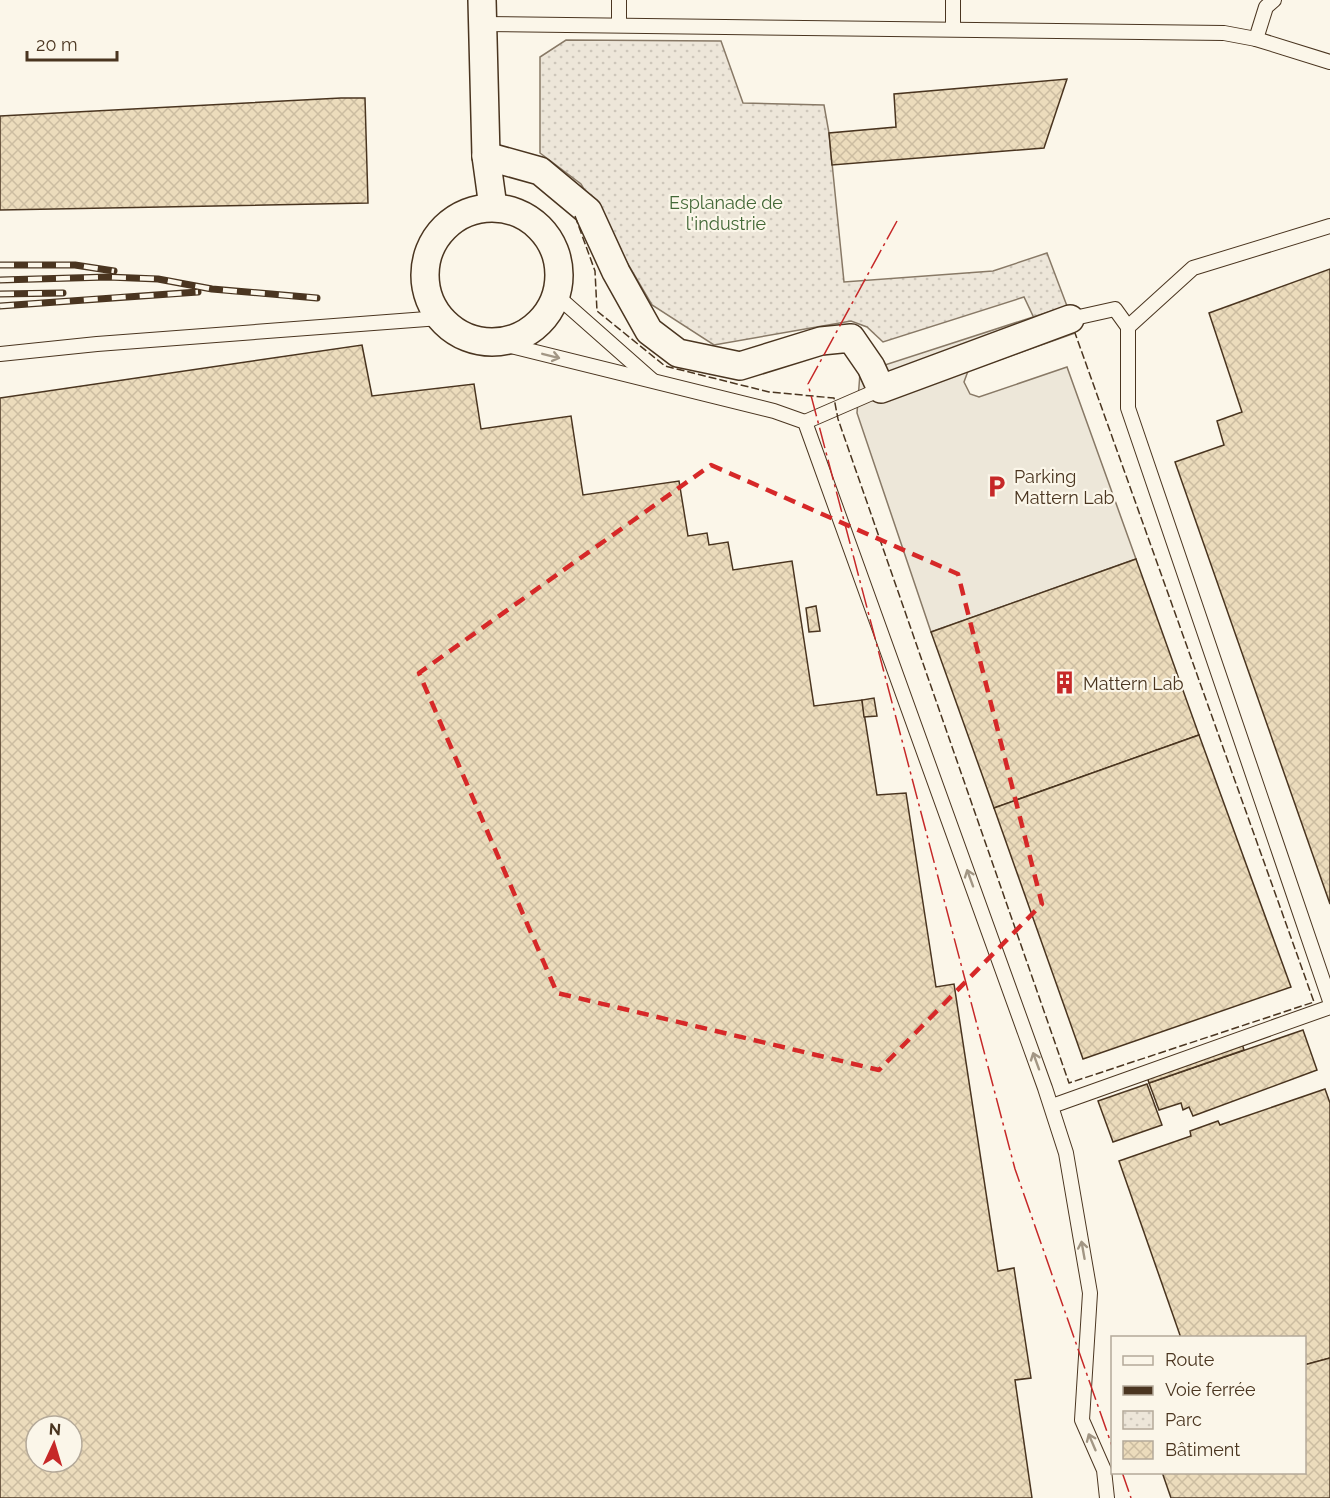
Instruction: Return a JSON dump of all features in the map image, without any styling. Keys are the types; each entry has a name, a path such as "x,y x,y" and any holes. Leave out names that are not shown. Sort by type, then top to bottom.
{"street":[{"path":"482,12 486,156 493,207"},
{"path":"486,156 540,171 588,212 616,272 649,331 678,353 740,366 821,341 852,338 871,367 881,389 1070,319"},
{"path":"493,207 514,211 532,220 547,236 556,254 560,275 556,296 547,315 532,329 514,339 495,342 474,340 456,332 440,318 429,299 424,278 427,256 436,236 452,221 471,211 493,207"}],"lane":[{"path":"619,0 619,25"},
{"path":"953,0 953,28"},
{"path":"1256,39 1266,7 1274,0"},
{"path":"482,12 619,25 1224,33 1256,39 1330,63"},
{"path":"1128,327 1193,268 1330,226"},
{"path":"556,296 653,381"},
{"path":"1070,319 1115,309 1128,327 1128,408 1330,1001"},
{"path":"0,354 97,344 440,318"},
{"path":"495,342 774,411 806,422 881,389"},
{"path":"806,422 1052,1106 1066,1153 1090,1293 1082,1420 1104,1470 1107,1498"},
{"path":"1052,1106 1330,1007"}],"highlighted area":[{"path":"711,465 958,574 1042,904 879,1070 557,993 419,673"}],"green space":[{"name":"Esplanade de l'industrie","path":"566,40 721,41 743,103 824,105 829,133 844,282 993,271 1047,253 1067,306 1034,318 1024,297 883,342 867,327 851,321 714,345 652,305 581,184 540,153 540,57"}],"shaded area":[{"name":"Parking Mattern Lab","path":"1067,306 1075,333 968,371 964,382 970,394 979,397 1067,367 1136,559 931,632 857,413 860,373"}],"building":[{"path":"1067,79 1044,148 832,165 829,133 896,127 894,94"},
{"path":"365,98 368,203 0,210 0,116"},
{"path":"1330,269 1330,904 1175,462 1224,445 1217,421 1242,412 1209,313"},
{"path":"362,345 372,396 474,384 481,429 571,416 583,495 679,481 688,536 707,533 709,545 728,542 733,570 792,561 814,706 862,700 877,795 906,793 936,987 954,984 998,1271 1014,1268 1031,1378 1015,1380 1032,1498 0,1498 0,398"},
{"name":"Mattern Lab","path":"1136,559 1199,735 994,808 931,632"},
{"path":"816,606 820,631 809,632 806,608"},
{"path":"874,698 877,716 864,717 862,700"},
{"path":"1199,735 1291,987 1083,1059 994,808"},
{"path":"1303,1030 1317,1070 1193,1116 1189,1107 1183,1110 1181,1103 1159,1110 1149,1083"},
{"path":"1240,1037 1244,1050 1149,1083 1145,1070"},
{"path":"1147,1084 1162,1125 1113,1142 1098,1101"},
{"path":"1325,1089 1330,1103 1330,1358 1306,1364 1306,1336 1180,1336 1119,1161 1191,1136 1190,1131 1218,1121 1220,1125"},
{"path":"1330,1358 1330,1498 1171,1498 1163,1474 1306,1474 1306,1364"}],"railway":[{"path":"0,265 75,265 114,271"},
{"path":"0,280 108,277 158,279 212,289 317,298"},
{"path":"0,306 198,292"},
{"path":"0,294 63,293"}],"fence":[{"path":"575,216 595,271 597,311 665,366 769,392 834,398 838,419 1069,1083 1314,1002 1075,333"}],"power":[{"path":"897,221 808,384 1015,1169 1111,1443"},
{"path":"1123,1474 1131,1498"}],"place":[{"name":"Parking Mattern Lab","path":"996,486"},
{"name":"Mattern Lab","path":"1065,683"}]}
